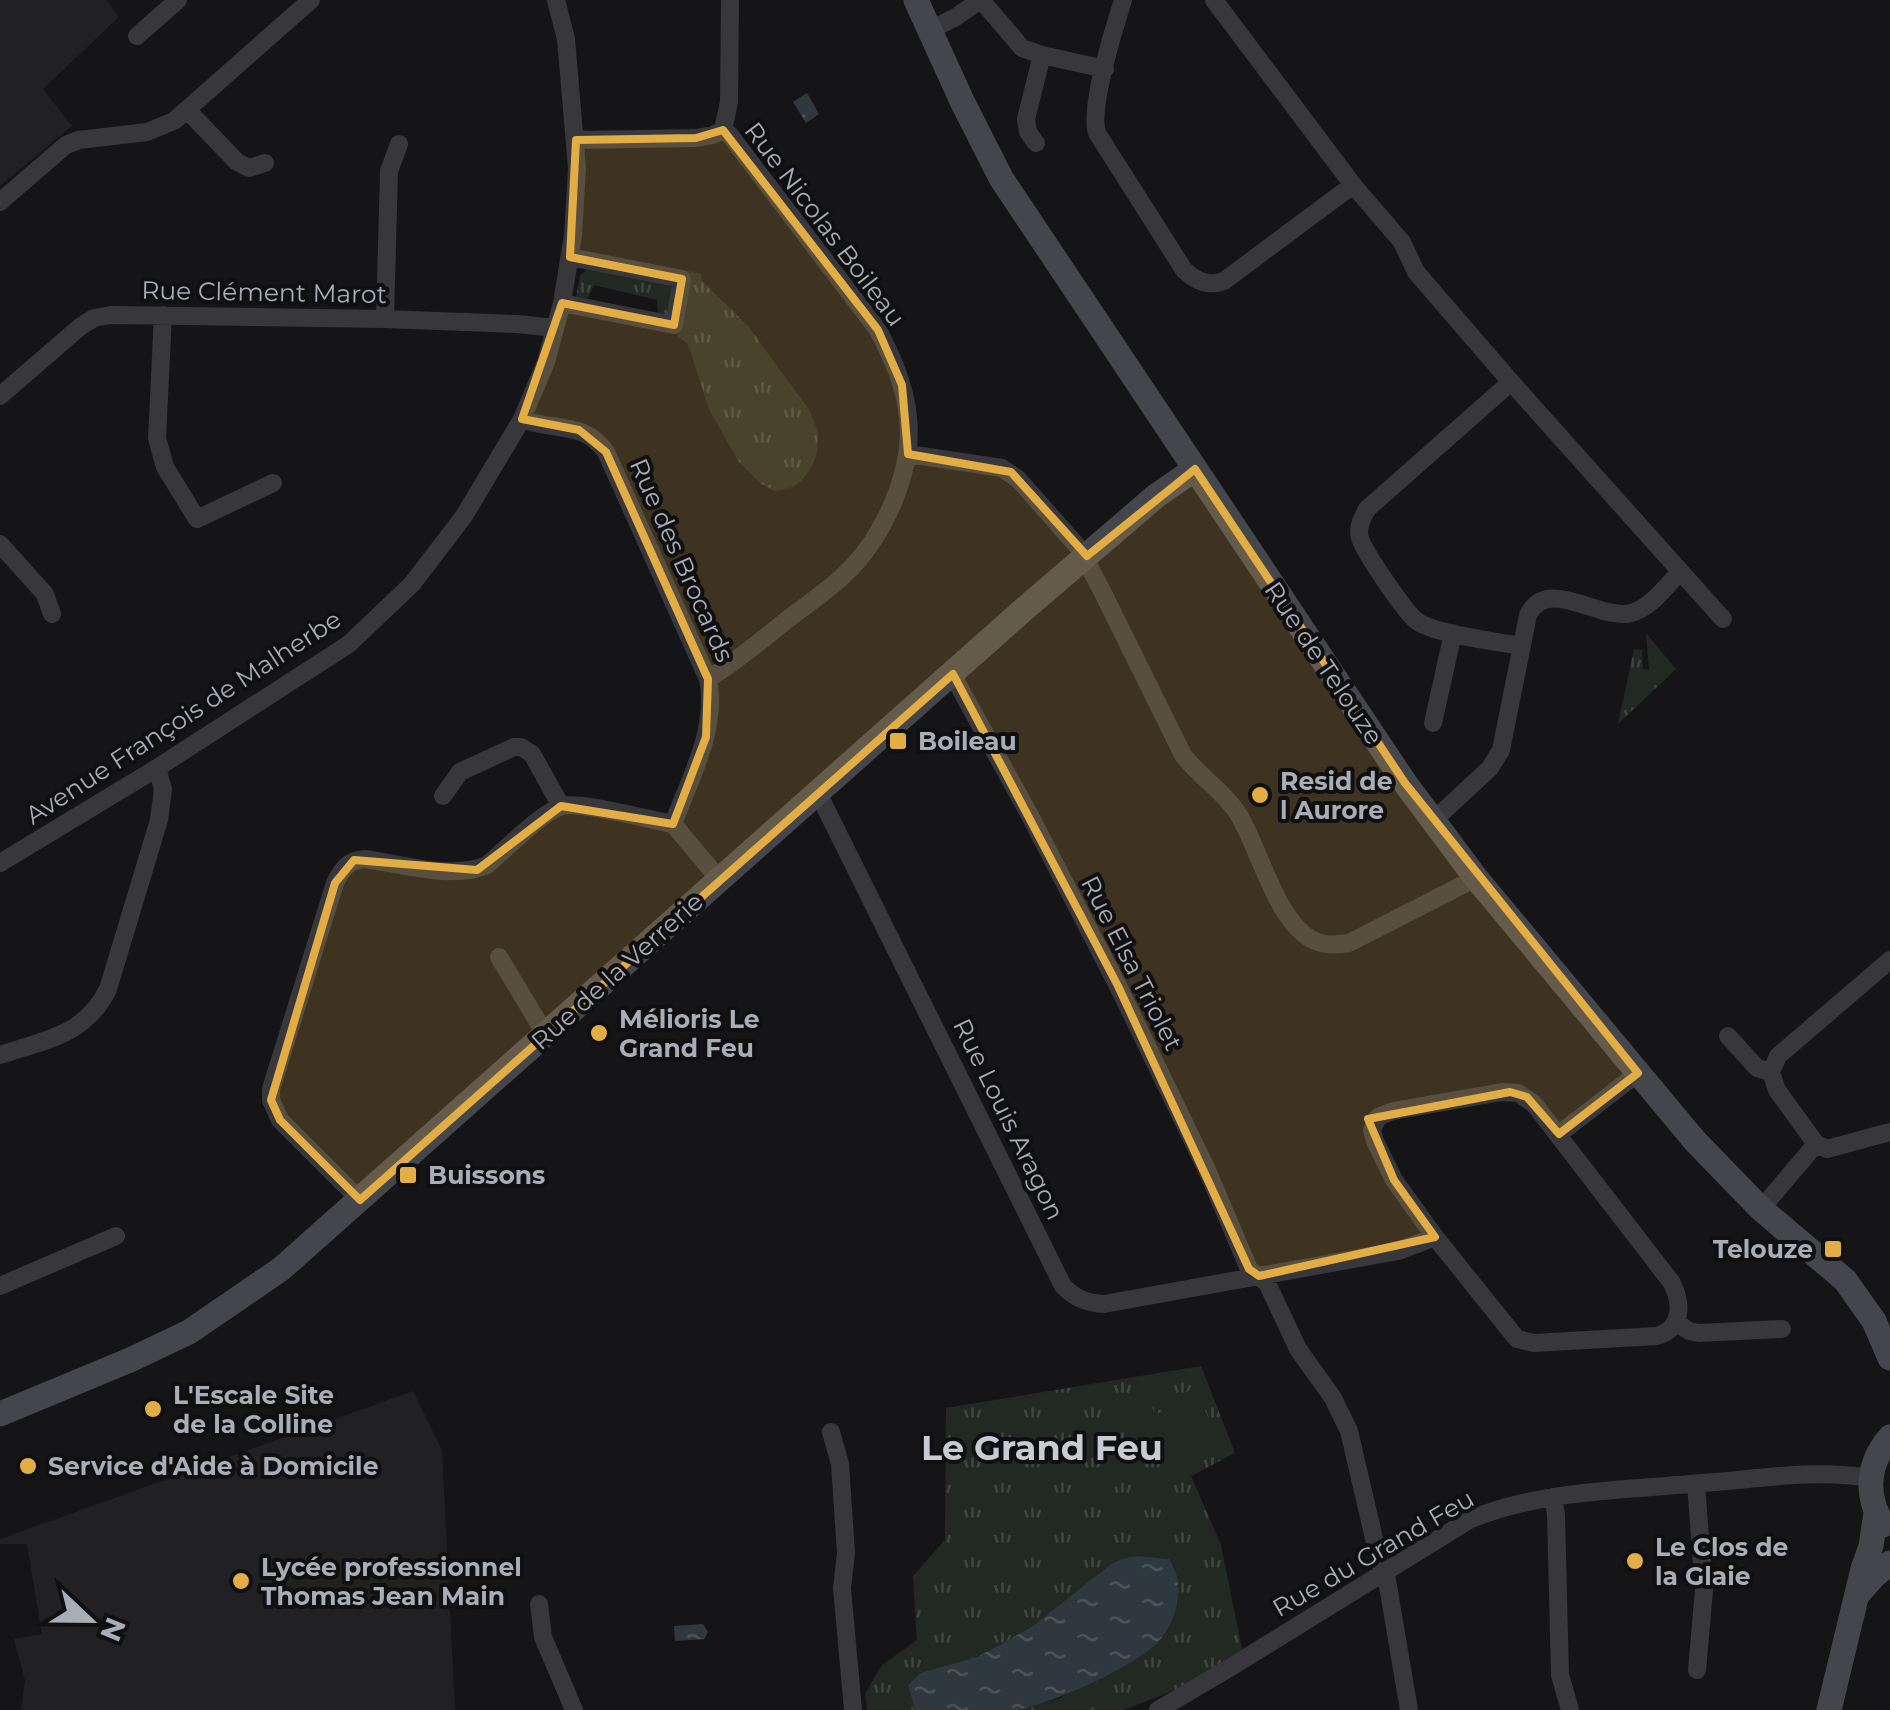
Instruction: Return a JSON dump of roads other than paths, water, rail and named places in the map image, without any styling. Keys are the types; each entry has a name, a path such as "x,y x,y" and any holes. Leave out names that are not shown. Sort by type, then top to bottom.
{"street":[{"path":"138,36 178,0"},
{"path":"0,202 66,145 147,132 188,112 311,0"},
{"name":"Avenue François de Malherbe","path":"0,863 350,644 412,584 464,516 522,419 546,362 562,302 576,202 576,140 566,40 556,0"},
{"name":"Rue Nicolas Boileau","path":"723,130 729,102 730,0"},
{"name":"Rue de Telouze","path":"916,0 1001,178 1404,783 1476,878 1696,1141 1761,1209 1845,1280 1874,1321 1890,1367"},
{"path":"930,30 981,0 1017,44 1029,52 1104,69"},
{"path":"1123,0 1094,124 1184,270 1205,283 1224,280 1353,185"},
{"path":"1214,0 1353,185 1402,242 1416,272 1723,618"},
{"path":"1036,144 1026,119 1042,56"},
{"path":"188,112 238,162 249,168 265,163"},
{"name":"Rue Nicolas Boileau","path":"576,140 696,138 723,130"},
{"name":"Rue Nicolas Boileau","path":"708,680 844,575 889,510 908,454 908,418 902,385 878,330 723,130"},
{"path":"385,318 389,170 399,144"},
{"path":"562,302 674,324 682,279 570,257"},
{"path":"162,314 157,438 165,467 197,519 274,483"},
{"name":"Rue Clément Marot","path":"0,396 65,338 94,318 111,315 385,318 555,328"},
{"path":"1511,382 1367,509 1359,530 1363,546 1418,623 1522,646"},
{"name":"Rue des Brocards","path":"522,419 580,430 600,442 708,680 712,698 706,737 673,824"},
{"path":"908,454 1011,472 1075,542 1183,755 1240,816 1286,913 1311,939 1329,946 1349,943 1476,878"},
{"name":"Rue de la Verrerie","path":"0,1414 202,1325 281,1269 1022,611 1156,496 1196,470"},
{"path":"0,544 44,594 52,614"},
{"path":"1434,821 1496,760 1501,750 1532,606 1540,600 1555,598 1622,614 1634,613 1680,572"},
{"path":"1433,723 1453,633"},
{"name":"Rue Elsa Triolet","path":"952,674 1118,986 1207,1170 1249,1269 1267,1283 1298,1349 1342,1414 1387,1580 1409,1710"},
{"path":"444,796 460,772 514,746 532,754 561,806"},
{"path":"0,1055 68,1032 81,1025 101,1003 159,820 163,789 156,768"},
{"name":"Rue Louis Aragon","path":"818,792 1063,1286 1080,1300 1104,1304 1398,1251 1435,1237"},
{"path":"360,1200 280,1120 271,1100 335,883 343,868 354,860 365,859 456,872 477,870 488,866 561,806 582,806 673,824 718,879"},
{"path":"499,957 546,1035"},
{"path":"1728,1036 1757,1068 1775,1064 1890,960"},
{"path":"1775,1064 1777,1090 1816,1144 1827,1149 1890,1132"},
{"path":"1559,1134 1638,1074"},
{"path":"1510,1092 1527,1097 1559,1134 1672,1283 1678,1300 1677,1323 1670,1331 1657,1336 1525,1342 1510,1333 1400,1190 1373,1136 1378,1118 1392,1112 1510,1092"},
{"path":"1761,1209 1816,1144"},
{"path":"0,1286 116,1236"},
{"path":"1677,1323 1699,1332 1782,1329"},
{"path":"831,1432 840,1464 846,1553 842,1588 853,1710"},
{"path":"1828,1710 1863,1569 1883,1523 1870,1490 1870,1478 1876,1457 1889,1436"},
{"name":"Rue du Grand Feu","path":"1158,1710 1484,1513 1570,1494 1826,1473 1870,1478"},
{"path":"1696,1484 1704,1590 1697,1670"},
{"path":"1553,1498 1560,1675 1570,1710"},
{"path":"1858,1593 1890,1563"},
{"path":"539,1604 543,1637 574,1710"}],"water":[{"path":"807,93 819,114 806,123 793,102"},
{"path":"1138,1556 1169,1559 1178,1580 1177,1603 1169,1626 1144,1654 1089,1684 1031,1707 915,1710 908,1685 920,1673 977,1657 1009,1640 1110,1565"},
{"path":"703,1624 708,1632 704,1639 675,1641 674,1626"}],"place":[{"name":"Boileau","path":"898,741"},
{"name":"Resid de l Aurore","path":"1260,795"},
{"name":"Mélioris Le Grand Feu","path":"599,1033"},
{"name":"Buissons","path":"408,1175"},
{"name":"Telouze","path":"1833,1249"},
{"name":"L'Escale Site de la Colline","path":"153,1409"},
{"name":"Service d'Aide à Domicile","path":"28,1466"},
{"name":"Le Clos de la Glaie","path":"1635,1561"},
{"name":"Lycée professionnel Thomas Jean Main","path":"241,1581"}],"district":[{"name":"Le Grand Feu","path":"1042,1447"}]}
